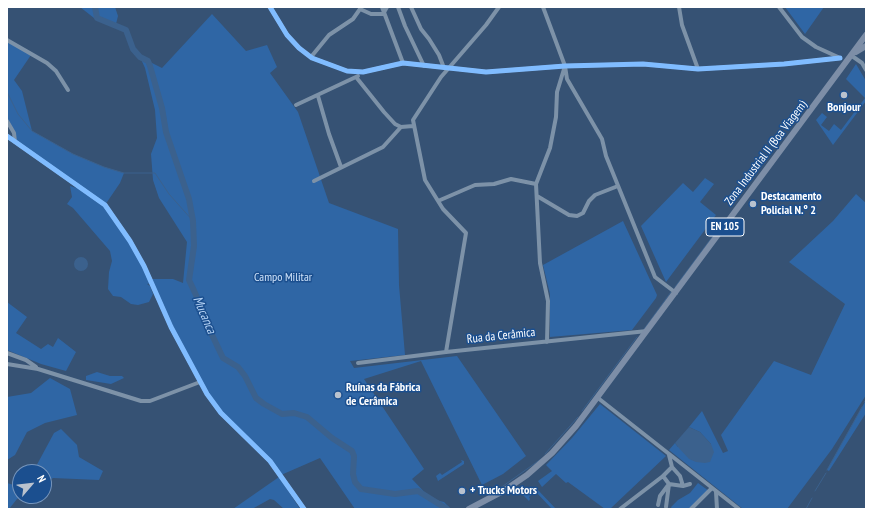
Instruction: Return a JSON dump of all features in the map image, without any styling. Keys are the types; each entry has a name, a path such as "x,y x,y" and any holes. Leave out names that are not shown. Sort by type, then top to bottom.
{"main road":[{"name":"EN 105","path":"850,58 866,35"},
{"name":"EN 105","path":"850,58 866,46"},
{"name":"Zona Industrial II (Boa Viagem)","path":"598,398 850,58"},
{"name":"EN 105","path":"470,509 505,490 534,469 568,435 598,398"}],"street":[{"path":"270,7 287,35 311,57 347,71 363,72 403,62 424,66 486,72 565,66 643,64 698,68 784,64 840,58 850,58 862,63 866,70"},
{"path":"382,7 383,14 403,62"},
{"path":"383,14 387,7"},
{"path":"398,7 405,26 424,66"},
{"path":"411,7 421,29 430,39 439,55 444,68"},
{"path":"446,352 466,237 463,229 438,202 425,180 413,120 416,113 441,77 486,25 499,7"},
{"path":"543,7 565,66 567,79 602,139 618,186 655,277 676,293"},
{"path":"679,7 682,25 698,68"},
{"path":"779,7 802,37 816,47 840,58"},
{"path":"311,57 329,35 353,19 360,9 371,14 383,14"},
{"path":"7,40 47,63 56,71 68,90"},
{"path":"547,342 548,301 540,263 536,184 550,148 556,117 557,92 565,66"},
{"path":"296,105 318,96 363,72"},
{"path":"356,77 395,124 401,127 413,126"},
{"path":"318,96 341,168"},
{"path":"7,121 14,133 15,142"},
{"path":"314,181 383,147 401,127"},
{"path":"7,136 105,205 130,241 144,266 170,327 200,382 221,413 270,461 304,509"},
{"path":"438,202 475,185 494,184 511,179 536,184"},
{"path":"537,196 569,216 577,216 583,213 595,195 618,186"},
{"name":"Rua da Cerâmica","path":"358,364 446,352 647,331"},
{"path":"7,353 26,360 38,368"},
{"path":"7,364 38,368 141,401 150,401 200,382"},
{"path":"54,368 54,373"},
{"path":"598,398 739,509"},
{"path":"669,454 672,467 683,481 684,486"},
{"path":"620,509 663,476 672,467"},
{"path":"663,476 669,484 666,507"},
{"path":"669,484 684,486 690,484"},
{"path":"658,505 660,496 669,484"},
{"path":"691,509 714,490"},
{"path":"714,490 717,509"}],"green space":[{"path":"80,7 115,7 118,16 116,24 94,18"},
{"path":"785,7 824,7 805,34"},
{"name":"Campo Militar","path":"212,14 246,51 267,45 277,67 270,73 298,112 329,203 398,229 399,285 405,355 350,361 354,368 457,356 526,456 503,474 482,485 421,361 364,379 424,469 412,479 431,499 444,502 451,509 355,509 320,458 281,475 221,413 200,382 152,283 147,284 150,286 153,294 149,302 138,305 131,304 121,297 113,296 108,289 109,272 112,261 110,251 73,208 67,204 72,197 70,186 80,189 15,142 14,133 7,121 7,40 31,55 14,80 22,91 32,131 73,154 104,167 124,173 120,183 105,205 116,220 150,279 173,279 183,283 187,242 159,198 153,180 151,154 157,138 155,110 145,68 140,57 162,68"},
{"path":"856,64 866,81 866,101 833,145 816,120 822,113 827,117 821,125 829,131 834,124 841,130 865,98 846,79"},
{"path":"705,178 714,184 700,202 716,215 666,282 641,226 683,183 693,192"},
{"path":"856,194 866,203 866,395 832,449 787,509 743,509 669,450 675,443 678,447 711,444 700,432 689,427 702,411 723,453 728,451 721,435 774,361 811,375 845,304 789,262 833,221"},
{"path":"623,221 657,295 656,298 632,330 550,337 550,294 543,265"},
{"path":"7,302 27,317 16,333 41,349 48,344 53,347 58,338 76,352 66,371 41,364 7,350"},
{"path":"97,372 110,376 122,376 124,378 111,384 86,380 86,376"},
{"path":"50,378 70,389 77,415 45,423 27,432 15,455 7,460 7,397 31,393"},
{"path":"866,400 866,413 829,471 827,470"},
{"path":"600,404 666,456 610,509 605,509 568,482 566,483 556,474 542,487 538,481 552,471 546,465 572,438"},
{"path":"61,429 77,445 79,457 103,471 99,480 52,479 52,464 37,464 54,433"},
{"path":"461,460 464,461 464,464 438,481 436,476 440,473 442,475 462,462"},
{"path":"279,477 300,509 284,509 274,500 270,499 252,509 233,509"},
{"path":"7,483 12,484 13,504 9,509 7,509"},
{"path":"698,483 709,491 691,509 672,509 671,507 678,500 690,493"},
{"path":"530,487 537,489 556,509 552,509 535,491 529,497 529,501 521,493"}],"shaded area":[{"path":"81,257 86,259 88,264 86,269 81,271 76,269 74,264 76,259"},
{"path":"689,427 700,432 711,444 714,452 710,462 696,462 689,459 675,443"}],"waterway":[{"name":"Mucanca","path":"95,7 97,18 126,30 133,49 140,57 148,61 150,66 162,108 166,132 189,199 193,221 194,246 189,280 203,316 223,358 238,367 245,376 256,398 264,404 282,414 294,413 307,417 332,438 352,451 354,456 353,474 355,482 361,489 395,494 418,491 447,509"},
{"path":"7,92 18,114 32,131 73,154 104,167 124,173 155,173 169,194 193,221"},
{"path":"675,287 724,221"},
{"path":"644,329 671,292"},
{"path":"582,411 637,337"},
{"path":"827,470 862,407"},
{"path":"545,454 578,417"},
{"path":"496,491 541,459"},
{"path":"815,491 826,473"},
{"path":"806,509 812,498"}],"cycle path":[{"path":"270,7 287,35 299,48 312,58 347,71 363,72 403,63 486,72 565,66 643,64 698,69 784,64 840,58"},
{"path":"7,136 105,205 130,241 144,266 171,327 207,394 221,413 270,461 304,509"}],"place":[{"name":"Bonjour","path":"844,95"},
{"name":"Destacamento Policial N.º 2","path":"753,204"},
{"name":"Ruínas da Fábrica de Cerâmica","path":"338,395"},
{"name":"+ Trucks Motors","path":"462,491"}]}
